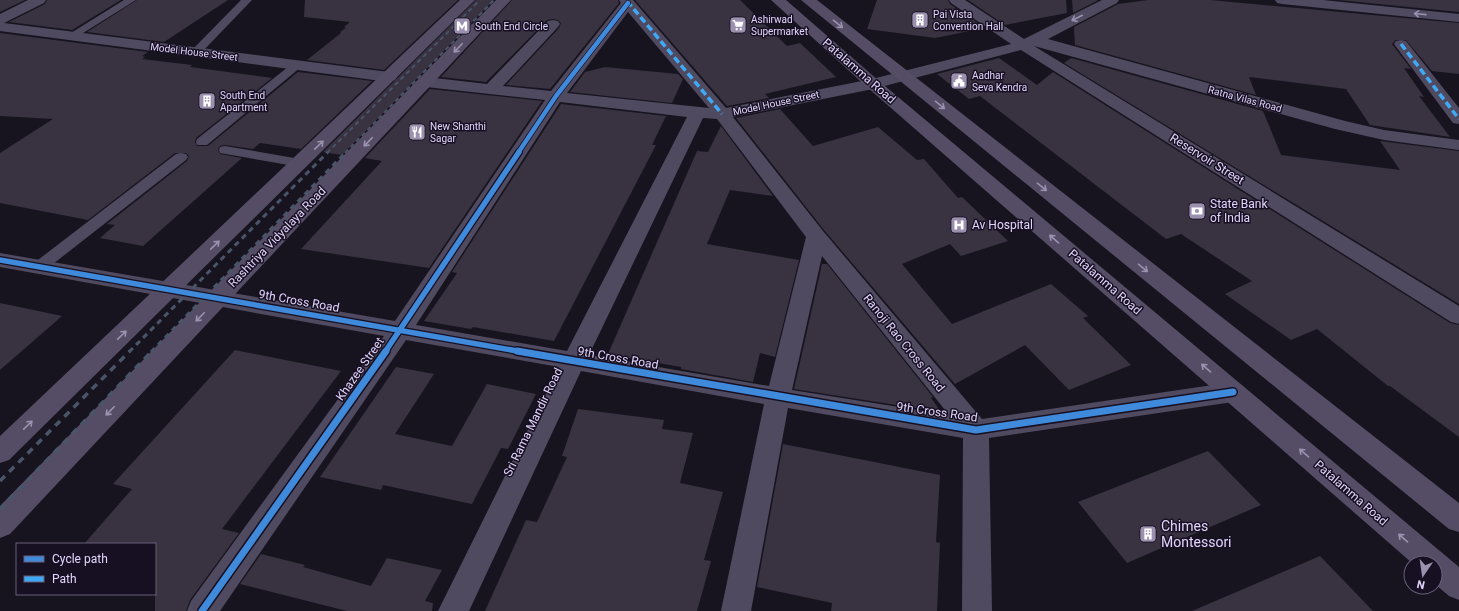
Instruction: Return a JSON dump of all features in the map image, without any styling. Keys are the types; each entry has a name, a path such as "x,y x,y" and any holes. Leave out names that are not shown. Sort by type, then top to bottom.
{"main road":[{"path":"0,452 468,0"},
{"name":"Rashtriya Vidyalaya Road","path":"0,525 504,0"},
{"name":"Patalamma Road","path":"778,0 873,84 1424,555"},
{"name":"Patalamma Road","path":"808,0 1459,520"},
{"path":"1443,572 1459,586"}],"street":[{"path":"0,20 39,0"},
{"name":"Reservoir Street","path":"956,0 1029,42 1459,316"},
{"name":"Model House Street","path":"426,82 490,88 697,113 722,114 873,84 1029,42 1112,0"},
{"path":"1282,0 1459,18"},
{"name":"Khazee Street","path":"202,611 400,331 556,96 627,2"},
{"name":"Ranoji Rao Cross Road","path":"627,2 722,114 816,236 976,430"},
{"path":"490,88 553,24"},
{"name":"Model House Street","path":"0,27 389,77"},
{"name":"Ratna Vilas Road","path":"1029,42 1341,125 1384,135 1459,145"},
{"path":"1401,44 1459,119"},
{"name":"Sri Rama Mandir Road","path":"453,611 697,113"},
{"path":"736,611 778,397 816,236"},
{"name":"9th Cross Road","path":"0,260 778,397 976,430 1233,392"},
{"path":"976,430 977,611"}],"lane":[{"path":"71,36 131,0"},
{"path":"196,52 247,0"},
{"path":"202,142 297,65"},
{"path":"224,150 300,163"},
{"path":"39,267 181,156"}],"building":[{"path":"0,0 25,0 0,12"},
{"path":"47,0 121,0 72,30 9,22 45,4"},
{"path":"137,0 228,0 164,42 87,32"},
{"path":"305,0 458,0 384,70 307,60 341,33 340,32 346,28 344,27 350,22 304,17"},
{"path":"476,0 494,0 342,155 323,152"},
{"path":"512,0 618,0 619,3 550,89 506,85 559,28 561,23 558,20 553,19 547,20 486,82 441,77"},
{"path":"635,0 740,0 787,46 800,43 836,77 765,94 769,98 727,106"},
{"name":"Pai Vista Convention Hall","path":"877,0 948,0 950,4 985,28 935,38 867,29"},
{"path":"968,0 1066,0 1067,13 1005,25"},
{"path":"1072,0 1097,0 1097,1 1073,13"},
{"path":"1148,0 1210,0 1459,23 1459,74 1432,71 1406,40 1396,40 1392,44 1411,69 1404,68 1424,97 1419,96 1450,137 1370,125 1346,89 1249,77 1256,95 1075,45 1074,27 1118,4"},
{"path":"1338,0 1459,0 1459,12"},
{"path":"0,33 148,52 142,56 145,57 142,59 192,65 190,67 272,78 196,138 195,142 197,146 208,146 298,72 372,81 301,149 260,143 253,149 225,145 220,146 218,150 220,154 242,158 143,246 100,238 115,225 107,224 187,161 189,156 186,153 175,153 88,220 0,203 0,153 53,119 0,116"},
{"path":"999,58 1037,85 1053,72 1450,323 1459,325 1459,437 1388,386 1317,329 1291,340 1225,294 1252,281 1181,234 1166,239 980,96 969,99 937,74"},
{"path":"1071,58 1263,111 1281,155 1400,170 1380,141 1459,151 1459,304 1064,63"},
{"path":"605,67 678,74 683,79 672,103 570,92 585,72"},
{"path":"430,89 542,101 429,268 301,249 382,161 365,158"},
{"path":"561,104 666,116 652,145 656,145 554,341 473,327 471,329 424,321 457,273 452,272"},
{"path":"780,109 813,146 878,127 917,160 924,159 958,198 962,197 1008,241 961,256 950,244 902,264 952,324 1051,284 1088,316 1083,318 1131,365 1069,390 1025,345 955,384 824,230 736,118"},
{"path":"721,126 773,196 730,190 707,244 799,260 775,357 760,353 753,382 608,354 697,151 708,152"},
{"path":"822,264 827,264 933,397 931,398 941,412 794,389"},
{"path":"0,303 62,316 0,370"},
{"path":"235,350 341,371 222,529 239,533 190,600 186,611 155,611 156,543 85,543 132,489 113,484"},
{"path":"396,367 434,374 395,434 452,446 487,384 536,394 508,449 501,448 472,504 383,485 381,490 320,477"},
{"path":"578,409 664,420 662,429 693,433 680,483 723,492 704,560 711,561 697,611 485,611 526,520 537,522 567,457 562,456"},
{"path":"783,444 940,475 936,542 940,543 937,611 831,611 832,603 757,587"},
{"name":"Chimes Montessori","path":"1208,451 1261,505 1127,563 1078,502"},
{"path":"261,554 305,565 303,567 371,586 387,558 442,570 425,601 433,603 432,611 347,611 240,584"},
{"path":"1320,556 1373,611 1192,611"}],"railway":[{"path":"328,152 480,0"},
{"path":"345,153 494,0"},
{"path":"129,352 328,152"},
{"path":"151,352 346,152"},
{"path":"0,509 152,351"},
{"path":"0,481 129,352"}],"marked path":[{"path":"627,1 722,114"},
{"path":"1401,44 1459,119"}],"cycle path":[{"path":"202,611 400,331 556,96 628,3"},
{"path":"0,260 778,397 976,430 1233,392"}],"place":[{"name":"Pai Vista Convention Hall","path":"920,20"},
{"name":"Ashirwad Supermarket","path":"738,25"},
{"name":"South End Circle","path":"462,26"},
{"name":"Aadhar Seva Kendra","path":"959,81"},
{"name":"South End Apartment","path":"207,101"},
{"name":"New Shanthi Sagar","path":"417,132"},
{"name":"State Bank of India","path":"1197,211"},
{"name":"Av Hospital","path":"959,225"},
{"name":"Chimes Montessori","path":"1148,534"}]}
